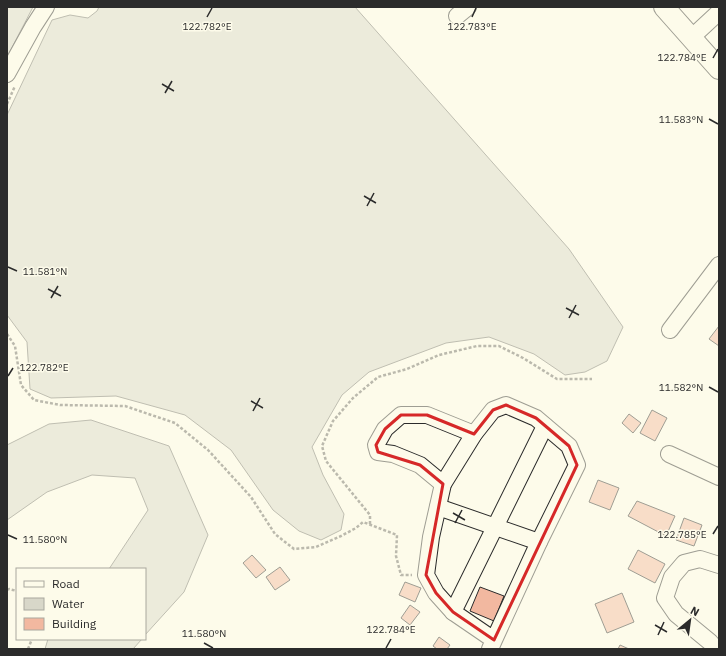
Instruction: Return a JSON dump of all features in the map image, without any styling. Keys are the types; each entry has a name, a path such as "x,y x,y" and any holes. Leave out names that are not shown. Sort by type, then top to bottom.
{"main road":[{"path":"664,7 719,69"}],"street":[{"path":"7,74 46,7"},
{"path":"691,38 719,12"},
{"path":"670,330 719,265"},
{"path":"506,405 536,418 545,426 569,446 577,465 539,542 492,644 452,612 436,593 426,575 443,484 474,434 493,410 506,405"},
{"path":"443,484 420,465 393,454 378,452 376,445 385,429 401,415 427,415 474,434"},
{"path":"452,612 545,426"},
{"path":"669,454 719,477"},
{"path":"438,507 539,542"},
{"path":"716,649 710,642 676,614 665,598 672,577 684,564 700,559 719,565"}],"path":[{"path":"7,334 15,346 21,385 34,400 60,405 125,406 175,423 208,450 227,473 251,497 276,534 294,549 316,547 341,536 356,528 363,522 397,535 396,556 401,575 426,575"}],"highlighted area":[{"path":"506,405 536,418 569,446 577,465 494,640 453,612 436,593 426,575 443,484 420,465 378,452 376,445 385,429 401,415 427,415 474,434 493,410"}],"water":[{"path":"7,7 33,7 7,57"},
{"path":"99,7 355,7 569,249 623,327 607,361 585,372 565,375 534,354 489,337 446,343 369,372 342,395 312,447 323,475 344,514 341,530 321,540 299,531 273,510 231,450 185,415 116,396 51,398 30,389 27,342 7,315 7,115 52,20 70,15 88,18 97,11"},
{"path":"91,420 169,446 208,535 184,592 146,634 146,568 110,568 148,510 135,478 92,475 47,492 7,520 7,445 49,424"},
{"path":"48,640 141,640 133,649 45,649"}],"building":[{"path":"719,326 719,346 709,339"},
{"path":"652,410 667,418 655,441 640,433"},
{"path":"629,414 641,423 633,433 622,423"},
{"path":"598,480 619,488 610,510 589,502"},
{"path":"637,501 675,516 666,536 628,516"},
{"path":"684,518 702,525 694,546 676,540"},
{"path":"638,550 665,564 655,583 628,569"},
{"path":"252,555 266,570 256,578 243,563"},
{"path":"280,567 290,580 275,590 266,577"},
{"path":"405,582 421,588 415,602 399,595"},
{"path":"480,587 504,596 494,621 470,611"},
{"path":"622,593 634,622 607,633 595,604"},
{"path":"410,605 420,612 410,625 401,618"},
{"path":"439,637 450,645 447,649 437,649 433,646"},
{"path":"620,645 629,649 618,649"}]}
